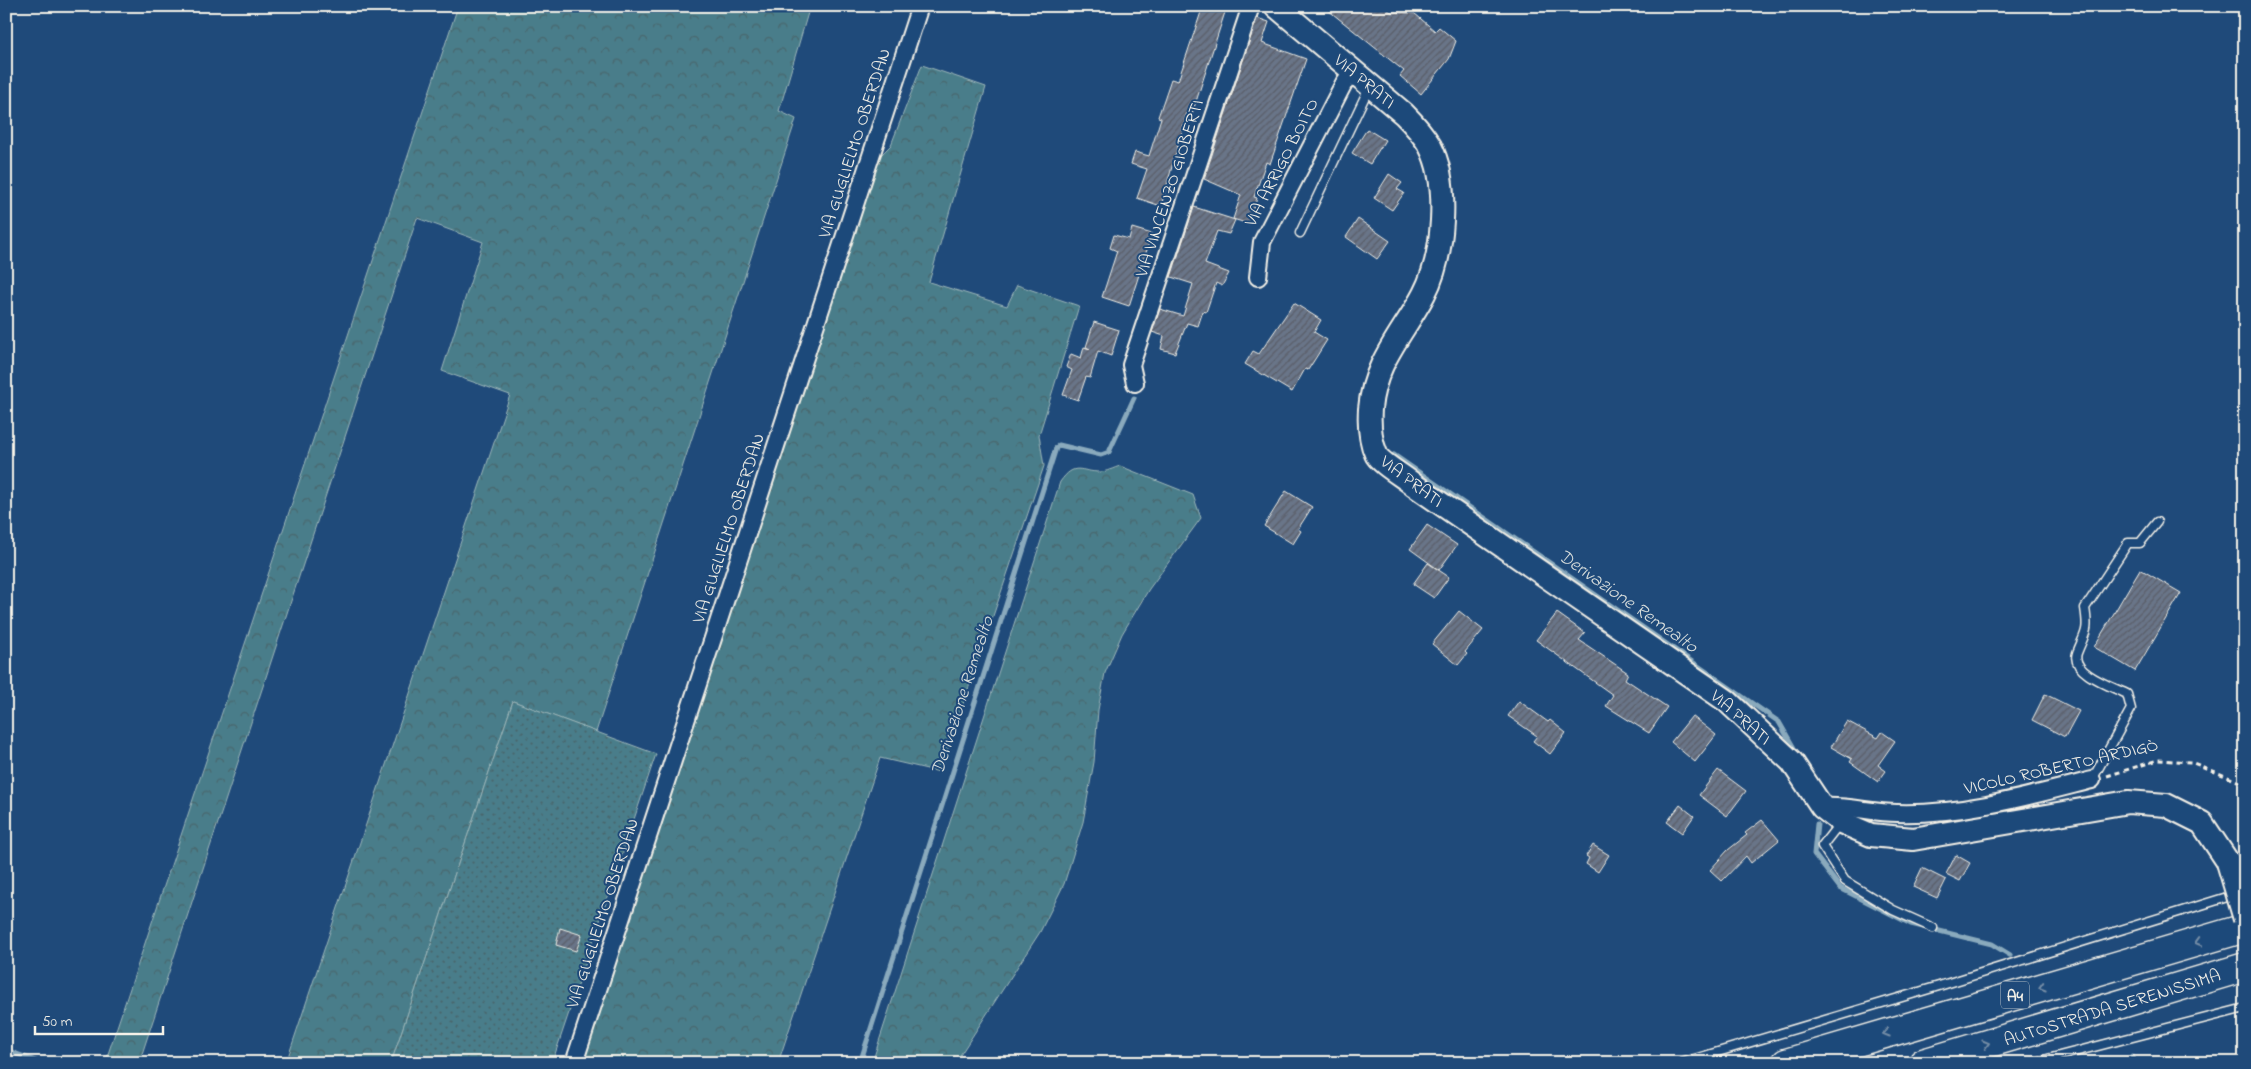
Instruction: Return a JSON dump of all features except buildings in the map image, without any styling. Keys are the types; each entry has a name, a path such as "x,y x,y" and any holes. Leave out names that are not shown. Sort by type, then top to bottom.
{"highway":[{"name":"A4","path":"1786,1063 2245,928"},
{"name":"AUTOSTRADA SERENISSIMA","path":"1923,1063 2245,968"}],"street":[{"name":"VIA GUGLIELMO OBERDAN","path":"574,1063 920,6"},
{"name":"VIA VINCENZO GIOBERTI","path":"1134,383 1131,365 1251,6"},
{"name":"VIA PRATI","path":"1276,6 1371,84 1419,129 1430,148 1437,170 1441,201 1441,231 1436,263 1424,294 1382,362 1372,390 1369,426 1376,456 1414,485 1727,701 1792,762 1822,806 1841,822 1871,835 1913,839 2128,802 2166,805 2202,823 2228,862 2245,919"},
{"name":"VIA ARRIGO BOITO","path":"1258,277 1262,242 1344,83 1353,70"},
{"name":"VICOLO ROBERTO ARDIGÒ","path":"1822,806 1842,806 1896,813 1954,811 2092,780"}],"lane":[{"path":"1300,233 1371,84"},
{"path":"2092,780 2131,709 2127,694 2082,672 2077,664 2076,655 2086,634 2088,620 2086,608 2128,544 2140,543 2156,522"},
{"path":"1841,822 1822,846 1845,882 1893,910 1933,928"},
{"path":"1681,1063 2245,892"},
{"path":"2032,1063 2245,1008"}],"path":[{"name":"VICOLO ROBERTO ARDIGÒ","path":"2092,780 2158,760 2191,762 2245,784"}],"green space":[{"path":"458,6 810,6 779,111 796,119 596,732 513,701 391,1063 286,1063 510,395 442,371 483,242 417,218 139,1063 105,1063"},
{"path":"922,65 986,87 929,282 1007,306 1017,285 1079,306 1039,435 1044,466 940,772 880,758 778,1063 580,1063 876,160 891,145"},
{"path":"1120,466 1193,495 1201,518 1149,589 1122,634 1105,673 1098,710 1094,762 1083,822 1064,884 1040,932 955,1063 872,1063 1060,482 1074,470 1102,472"},
{"path":"513,701 656,754 552,1063 391,1063"}],"waterway":[{"name":"Derivazione Remealto","path":"860,1063 1056,448 1059,445 1101,455 1109,452 1134,398"},
{"name":"Derivazione Remealto","path":"1394,455 1779,722 1798,755"},
{"name":"Derivazione Remealto","path":"1817,824 1814,854 1840,888 1911,924 1992,944 2010,955"},
{"name":"Derivazione Remealto","path":"6,1050 41,1063"},
{"name":"Derivazione Remealto","path":"2132,1056 2136,1063"}]}
